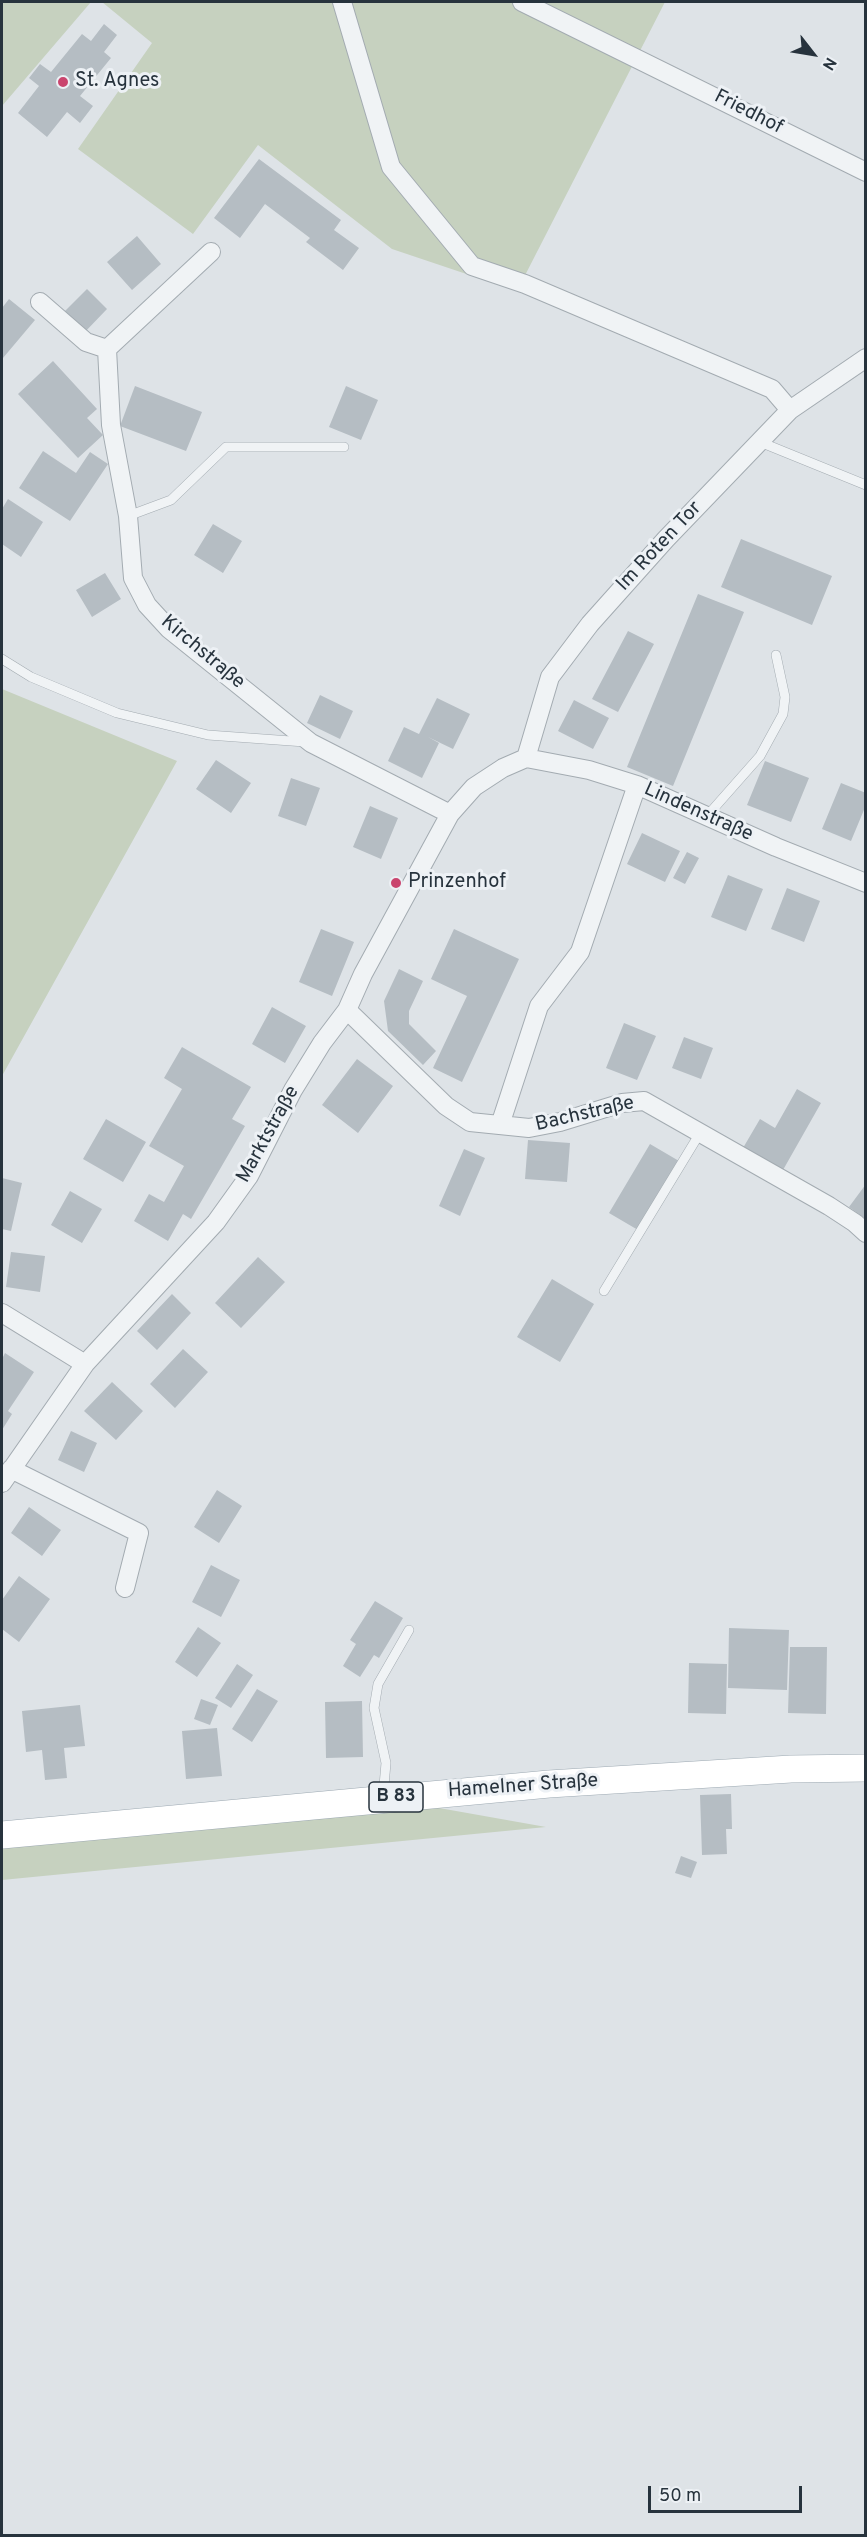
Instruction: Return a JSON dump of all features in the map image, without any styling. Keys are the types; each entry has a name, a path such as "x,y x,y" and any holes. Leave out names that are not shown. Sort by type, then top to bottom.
{"main road":[{"name":"Hamelner Straße","path":"2,1835 383,1798 662,1776 866,1768"}],"street":[{"path":"342,2 391,167 472,266 525,284 772,389 790,410"},
{"name":"Friedhof","path":"522,2 866,172"},
{"path":"40,302 86,342 107,349 211,252"},
{"name":"Kirchstraße","path":"107,349 111,425 128,516 133,578 147,605 169,629 311,743 450,814"},
{"name":"Im Roten Tor","path":"526,758 550,677 590,624 666,539 790,410 866,358"},
{"name":"Marktstraße","path":"6,1476 85,1364 216,1222 249,1176 293,1090 322,1043 347,1010 363,974 450,814 474,787 503,768 526,758"},
{"name":"Lindenstraße","path":"526,758 589,770 637,785 866,883"},
{"path":"500,1125 539,1006 580,952 637,785"},
{"name":"Bachstraße","path":"347,1010 446,1106 470,1122 529,1128 560,1122 622,1103 644,1101 829,1206 866,1233"},
{"path":"2,1312 85,1364"},
{"path":"6,1476 139,1533 124,1588"}],"lane":[{"path":"760,442 866,485"},
{"path":"128,516 171,500 226,447 344,447"},
{"path":"707,816 760,756 783,714 785,697 776,655"},
{"path":"2,659 32,677 117,712 208,735 311,743"},
{"path":"604,1291 700,1134"},
{"path":"383,1798 386,1763 374,1708 378,1684 409,1630"}],"green space":[{"path":"2,2 91,2 2,106"},
{"path":"102,2 665,2 517,291 392,249 258,145 193,234 78,149 152,43"},
{"path":"2,689 177,761 2,1076"},
{"path":"383,1798 546,1827 2,1880 2,1835"}],"building":[{"name":"St. Agnes","path":"104,24 117,35 104,52 111,58 80,96 93,106 80,123 67,112 47,137 18,113 39,86 29,78 40,64 51,72 82,34 91,41"},
{"path":"259,159 341,220 334,230 359,248 343,270 306,242 310,238 265,204 240,238 214,218"},
{"path":"137,236 161,264 132,290 107,262"},
{"path":"87,289 107,309 83,334 62,314"},
{"path":"9,299 35,320 3,358 2,308"},
{"path":"53,361 97,409 87,418 103,435 78,458 18,394"},
{"path":"135,386 202,412 186,451 120,426"},
{"path":"346,386 378,400 361,440 329,427"},
{"path":"43,451 76,473 90,452 108,464 70,521 19,488"},
{"path":"8,499 43,522 21,557 2,544 2,509"},
{"path":"213,524 242,541 223,573 194,555"},
{"path":"741,539 832,576 812,625 721,587"},
{"path":"105,573 121,599 92,617 76,590"},
{"path":"698,594 744,612 673,786 627,767"},
{"path":"628,631 654,644 618,712 592,699"},
{"path":"320,695 353,711 340,739 307,723"},
{"path":"437,698 470,714 453,749 428,737 439,743 422,778 388,761 404,727 419,734"},
{"path":"574,700 609,718 593,749 558,731"},
{"path":"216,760 251,783 231,813 196,789"},
{"path":"765,761 809,778 791,822 747,805"},
{"path":"291,778 320,788 306,826 278,816"},
{"path":"841,783 866,793 866,805 851,841 822,829"},
{"path":"370,806 398,818 381,859 353,847"},
{"path":"642,833 680,851 665,882 627,864"},
{"path":"687,852 699,858 685,884 673,878"},
{"path":"728,875 763,889 746,931 711,917"},
{"path":"787,888 820,901 804,942 771,929"},
{"path":"321,929 354,942 332,996 299,982"},
{"path":"454,929 519,959 462,1082 433,1068 467,996 431,979"},
{"path":"399,969 423,981 409,1011 409,1024 436,1051 423,1065 388,1031 384,1001"},
{"path":"272,1007 306,1026 285,1063 252,1044"},
{"path":"624,1023 656,1036 637,1080 606,1068"},
{"path":"684,1037 713,1048 701,1079 672,1068"},
{"path":"182,1047 251,1087 232,1119 245,1126 191,1219 183,1214 168,1241 134,1221 149,1194 164,1202 184,1166 149,1146 182,1089 164,1078"},
{"path":"357,1059 393,1086 358,1133 322,1105"},
{"path":"797,1089 821,1103 783,1170 743,1148 760,1119 775,1128"},
{"path":"106,1119 146,1142 123,1182 83,1159"},
{"path":"528,1140 570,1143 567,1182 525,1179"},
{"path":"650,1144 679,1161 638,1230 609,1213"},
{"path":"464,1149 485,1158 460,1216 439,1206"},
{"path":"2,1178 22,1183 11,1231 2,1229"},
{"path":"866,1184 866,1219 849,1207"},
{"path":"70,1191 102,1209 82,1243 51,1225"},
{"path":"11,1252 45,1256 40,1292 6,1287"},
{"path":"258,1257 285,1282 241,1328 215,1303"},
{"path":"552,1279 594,1304 560,1362 517,1337"},
{"path":"172,1294 191,1313 157,1350 137,1331"},
{"path":"183,1349 208,1372 175,1408 150,1384"},
{"path":"5,1353 34,1372 8,1411 12,1414 2,1430 2,1359"},
{"path":"112,1382 143,1411 116,1440 84,1411"},
{"path":"71,1431 97,1443 84,1472 58,1460"},
{"path":"217,1490 242,1506 219,1543 194,1527"},
{"path":"29,1507 61,1530 42,1556 11,1533"},
{"path":"211,1565 240,1580 221,1617 192,1602"},
{"path":"19,1576 50,1599 19,1642 2,1629 2,1600"},
{"path":"375,1601 403,1618 379,1658 374,1655 360,1677 343,1666 356,1644 350,1640"},
{"path":"198,1627 221,1643 197,1677 175,1662"},
{"path":"729,1628 789,1630 787,1690 728,1688"},
{"path":"790,1647 827,1647 826,1714 788,1713"},
{"path":"689,1663 727,1664 726,1714 688,1713"},
{"path":"237,1664 253,1675 231,1708 215,1698"},
{"path":"257,1689 278,1701 252,1742 232,1729"},
{"path":"201,1699 218,1705 210,1725 194,1719"},
{"path":"362,1701 363,1757 326,1758 325,1702"},
{"path":"80,1705 85,1746 64,1748 67,1778 45,1780 42,1750 26,1752 22,1711"},
{"path":"217,1728 222,1776 186,1779 182,1731"},
{"path":"731,1794 732,1829 726,1829 727,1854 702,1855 700,1795"},
{"path":"681,1856 697,1862 691,1878 675,1873"}],"place":[{"name":"St. Agnes","path":"63,82"},
{"name":"Prinzenhof","path":"396,883"}]}
